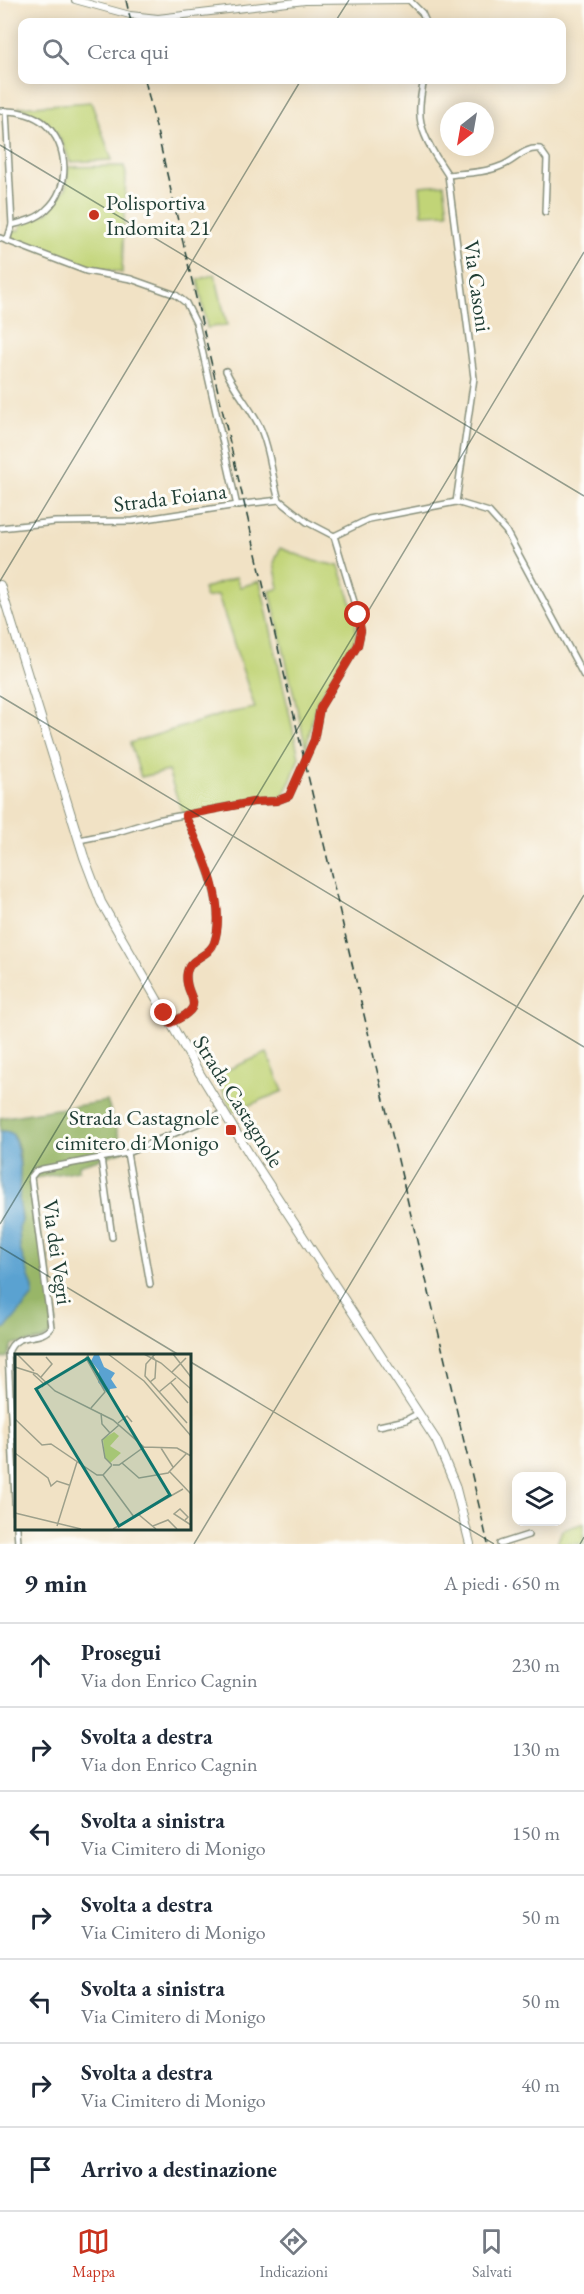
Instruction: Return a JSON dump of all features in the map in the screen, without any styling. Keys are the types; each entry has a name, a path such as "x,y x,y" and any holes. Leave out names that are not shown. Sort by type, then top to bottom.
{"main road":[{"name":"Strada Castagnole","path":"0,585 79,840 101,902 223,1113 436,1440 448,1466 470,1543"}],"street":[{"path":"75,0 130,15 158,18 305,0 410,0 424,18"},
{"name":"Via Casoni","path":"423,84 421,123 436,158 448,175 474,378 456,502"},
{"path":"7,241 12,225 3,111 19,111 43,122 57,138 64,165 63,186 46,210 29,220 12,225"},
{"path":"448,175 503,166 522,152 540,148 548,159 545,212"},
{"path":"0,238 86,271 130,279 176,295 186,303 199,333 237,506"},
{"path":"79,840 185,815 253,802 283,799 292,790 300,767 314,740 320,708 354,652 361,631 334,536 307,522 279,500 262,429 234,388 226,371"},
{"name":"Strada Foiana","path":"0,528 55,522 133,521 279,500"},
{"path":"334,536 369,519 456,502 489,512 506,531 584,676"},
{"path":"170,1023 186,1016 191,1010 192,999 186,979 187,970 191,962 212,948 216,929 213,882 185,815"},
{"name":"Via dei Vegri","path":"15,1500 8,1353 11,1345 17,1340 42,1334 49,1331 51,1327 31,1177 42,1169 127,1153 223,1113"},
{"path":"127,1153 150,1284"},
{"path":"101,1158 112,1237"},
{"path":"379,1426 406,1420 419,1413"},
{"path":"17,1529 18,1544"},
{"path":"500,1544 528,1535"},
{"path":"460,1544 470,1543"}],"green space":[{"path":"91,102 112,160 70,162 62,142 52,128 38,117 18,107"},
{"name":"Polisportiva Indomita 21","path":"124,166 126,174 122,273 73,262 10,239 13,229 19,231 21,225 48,212 66,188 68,167"},
{"path":"444,184 448,213 422,214 420,186"},
{"path":"215,274 227,325 207,328 198,280"},
{"path":"280,548 314,561 339,566 355,621 355,638 352,647 321,694 313,714 306,748 270,591 279,588 274,563"},
{"path":"236,577 240,587 260,581 299,757 282,797 185,815 168,771 141,777 130,743 224,714 255,708 218,595 206,598 203,589"},
{"path":"267,1053 283,1091 233,1112 215,1075"},
{"path":"107,1101 124,1151 79,1165 79,1170 30,1179 42,1248 48,1257 56,1322 50,1335 42,1340 12,1345 8,1357 0,1359 0,1329 6,1328 27,1267 21,1253 19,1237 22,1218 19,1200 19,1150 12,1134 0,1131 0,1118"},
{"path":"584,1523 584,1544 557,1544 562,1530"}],"water":[{"path":"0,1131 13,1135 17,1148 22,1221 19,1228 20,1249 33,1288 33,1296 6,1328 0,1329"}],"railway":[{"path":"126,0 130,18"},
{"path":"146,84 488,1544"}],"place":[{"name":"Polisportiva Indomita 21","path":"94,215"},
{"name":"Strada Castagnole cimitero di Monigo","path":"231,1130"}],"route":[{"path":"164,1013 170,1023 186,1016 191,1010 193,1004 186,974 193,961 209,951 215,938 217,916 213,882 185,815 253,802 276,801 289,796 314,740 320,708 358,645 361,631 358,615"}]}
